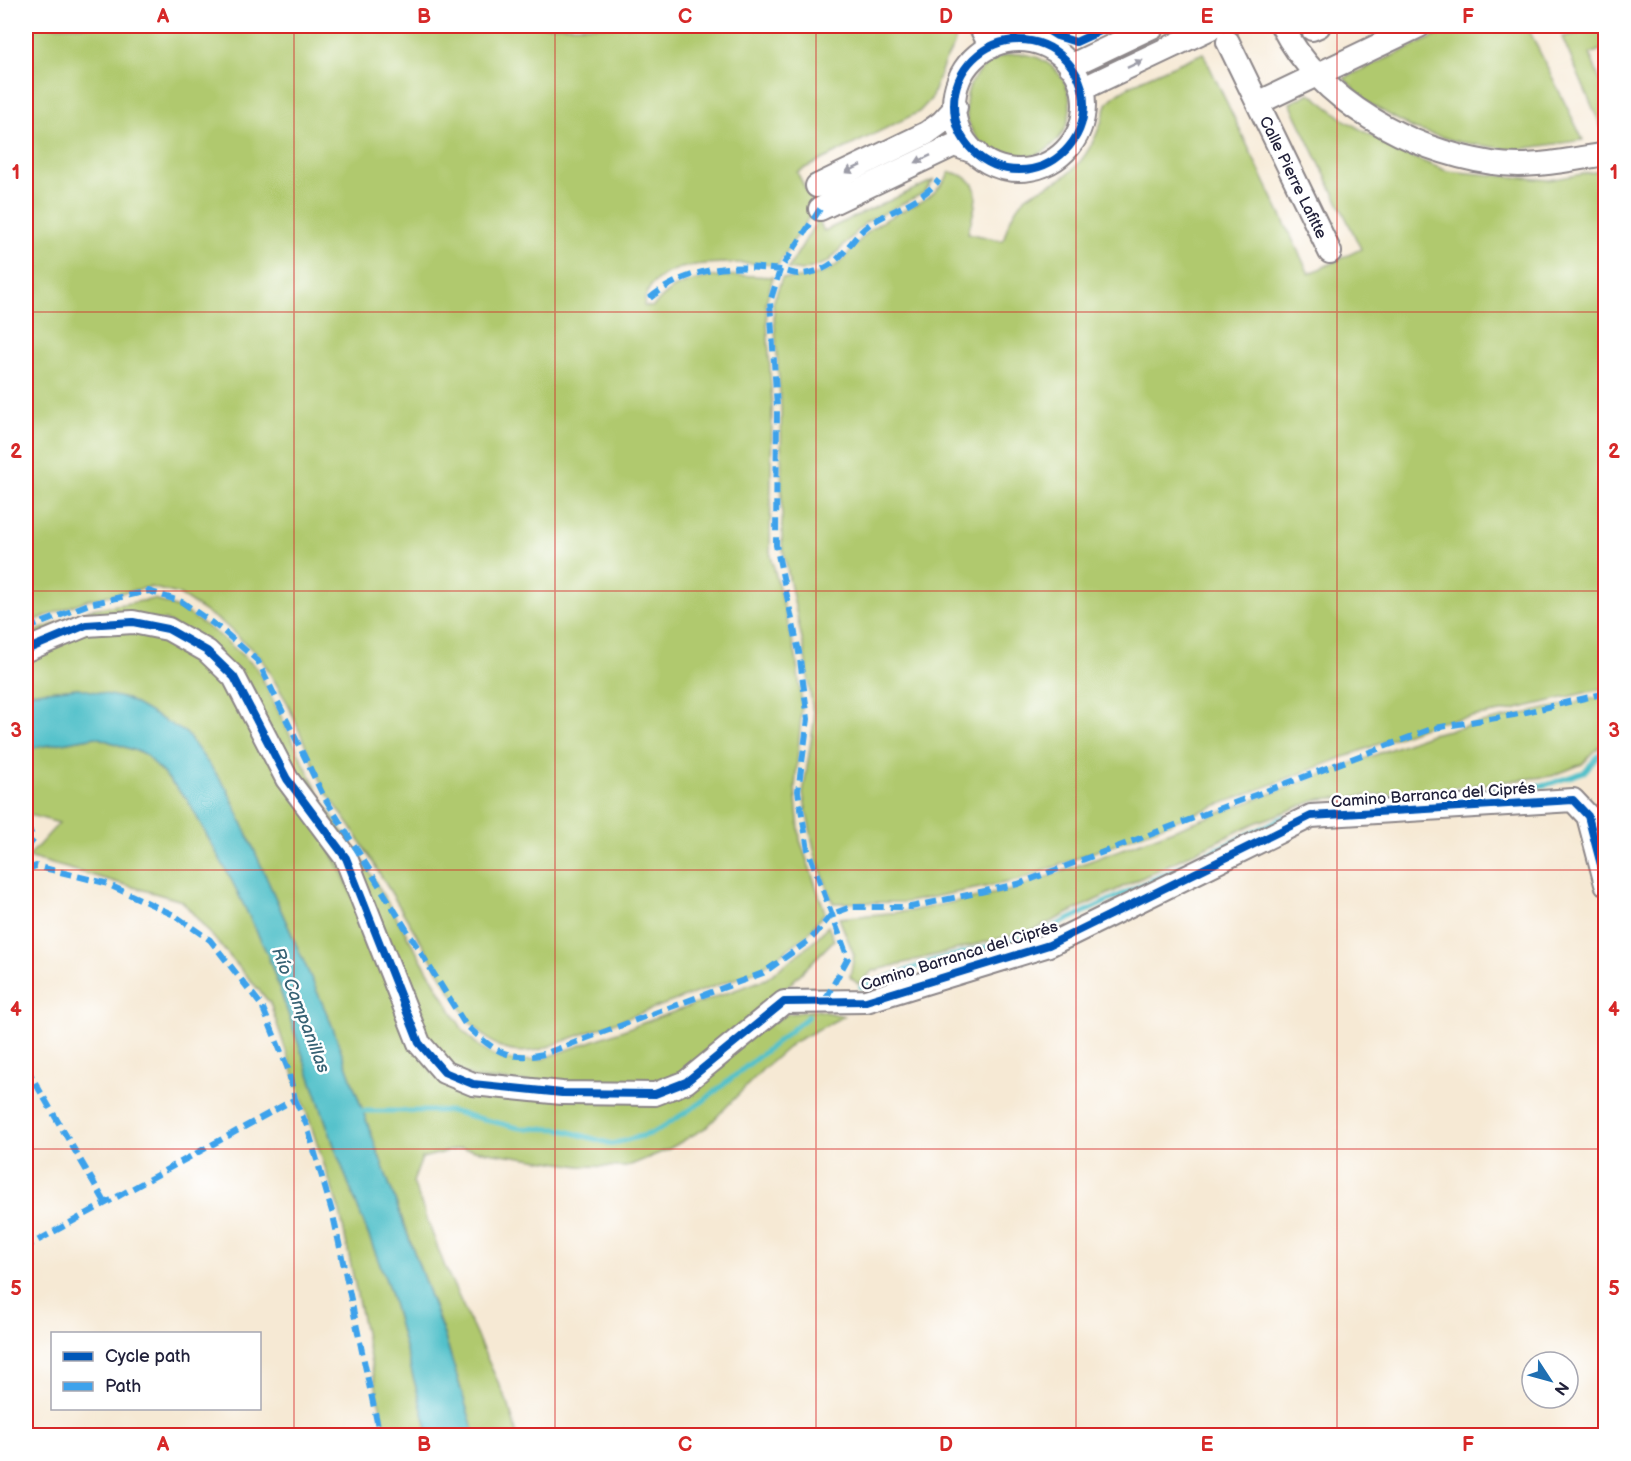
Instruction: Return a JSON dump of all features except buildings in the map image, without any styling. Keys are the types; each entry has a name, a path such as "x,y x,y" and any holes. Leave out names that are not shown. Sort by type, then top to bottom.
{"street":[{"path":"980,26 991,47"},
{"path":"1070,66 1154,26"},
{"path":"1282,26 1289,41 1315,75 1350,105 1408,139 1450,154 1494,164 1539,164 1605,154"},
{"name":"Calle Pierre Lafitte","path":"1258,103 1419,26"},
{"path":"1082,89 1222,34"},
{"name":"Calle Pierre Lafitte","path":"1222,34 1330,252"},
{"path":"1008,40 1036,42 1057,52 1070,66 1082,89 1084,113 1079,130 1051,163 1027,171 993,166 964,142 956,125 956,86 964,68 984,49 1008,40"},
{"path":"817,186 927,133 942,122 956,107"},
{"path":"820,209 954,145 977,153"},
{"name":"Camino Barranca del Ciprés","path":"26,650 86,625 134,622 168,629 207,651 234,677 287,779 346,858 419,1043 444,1072 473,1084 562,1093 655,1094 686,1082 784,1002 866,1001 1048,945 1311,816 1573,800 1588,816 1605,884"}],"green space":[{"path":"26,26 958,26 954,45 944,63 931,99 919,112 797,172 815,208 778,265 721,263 699,264 678,269 661,277 649,289 644,306 652,307 674,288 697,279 722,276 773,277 766,302 772,405 770,552 796,656 802,705 795,788 800,840 825,912 807,935 759,970 539,1050 517,1052 499,1047 468,1020 355,833 324,789 287,702 261,658 223,623 178,594 150,587 87,600 26,624"},
{"path":"1458,26 1527,26 1583,140 1514,150 1459,142 1414,129 1368,103 1344,78"},
{"path":"1605,28 1605,48 1590,54 1605,95 1605,136 1562,37"},
{"path":"1203,53 1309,274 1361,249 1290,103 1310,93 1346,121 1399,152 1447,171 1549,180 1599,171 1606,185 1605,688 1513,710 1434,723 1020,880 908,902 833,903 815,854 803,794 814,721 804,649 782,545 781,408 773,303 782,278 811,277 833,267 845,258 870,230 934,193 950,172 970,180 974,187 975,203 968,233 1003,241 1010,220 1026,197 1067,175 1083,158 1097,133 1109,101 1127,87"},
{"path":"1018,54 1038,58 1055,69 1066,86 1070,106 1066,126 1055,143 1038,154 1018,158 998,154 981,143 970,126 966,106 970,86 981,69 998,58"},
{"path":"934,180 924,193 866,222 828,262 802,271 788,269 818,219 824,231"},
{"path":"154,599 183,610 219,635 257,668 325,806 362,859 461,1027 478,1046 487,1052 516,1061 542,1059 766,979 811,944 828,926 834,940 780,994 674,1081 620,1089 475,1078 447,1066 428,1043 271,734 254,691 209,646 165,620 26,639 26,635 92,609"},
{"path":"118,628 159,634 194,651 226,678 333,853 432,1073 641,1101 787,1014 817,1010 844,1016 794,1042 762,1070 707,1127 667,1150 626,1167 580,1166 461,1148 422,1158 413,1182 445,1267 509,1406 517,1435 475,1435 445,1337 331,1023 227,789 78,688 26,693 26,656 84,632"},
{"path":"1605,696 1605,741 1582,764 1552,776 1417,792 1320,799 1255,823 1036,929 873,971 858,984 850,977 854,955 839,918 910,911 1012,890 1431,734"},
{"path":"96,737 145,754 187,799 232,881 267,953 336,1151 389,1288 429,1435 386,1435 340,1212 270,1003 182,901 28,857 59,823 26,814 26,749"}],"water":[{"name":"Río Campanillas","path":"78,688 127,699 186,733 227,789 331,1023 445,1338 475,1435 429,1435 389,1288 336,1151 267,953 232,881 187,799 145,754 96,737 26,749 26,693"}],"waterway":[{"path":"1349,803 1546,785 1584,772 1606,747"},
{"path":"861,987 932,961 1038,934 1285,817"},
{"path":"358,1111 450,1111 519,1128 559,1129 612,1144 653,1133 702,1102 809,1016"}],"marked path":[{"path":"650,298 680,280 711,270 744,267 799,274 826,267 835,261 870,224 915,200 939,180"},
{"path":"820,209 780,270 770,302 777,407 776,545 799,652 808,719 798,791 808,850 848,958 825,1000"},
{"path":"26,629 89,604 149,591 182,602 222,630 258,661 323,795 465,1024 492,1047 509,1055 519,1056 544,1054 763,973 811,939 832,914 851,907 911,907 1018,884 1434,728 1514,715 1606,693"},
{"path":"26,824 34,839 26,849"},
{"path":"26,870 36,866 105,883 174,915 210,940 262,1006 288,1069 295,1099 26,1247"},
{"path":"26,1067 105,1202"},
{"path":"295,1099 307,1126 333,1215 380,1436"}],"cycle path":[{"path":"1041,26 1057,36 1076,42 1111,26"},
{"path":"1019,40 1044,45 1065,59 1079,80 1084,105 1079,130 1065,151 1044,165 1019,170 994,165 973,151 959,130 954,105 959,80 973,59 994,45 1019,40"},
{"path":"26,650 86,625 133,622 168,629 207,651 234,677 287,779 346,858 419,1043 444,1072 473,1084 562,1093 655,1094 686,1082 784,1002 866,1001 1049,945 1311,816 1573,800 1588,816 1606,884"}]}
